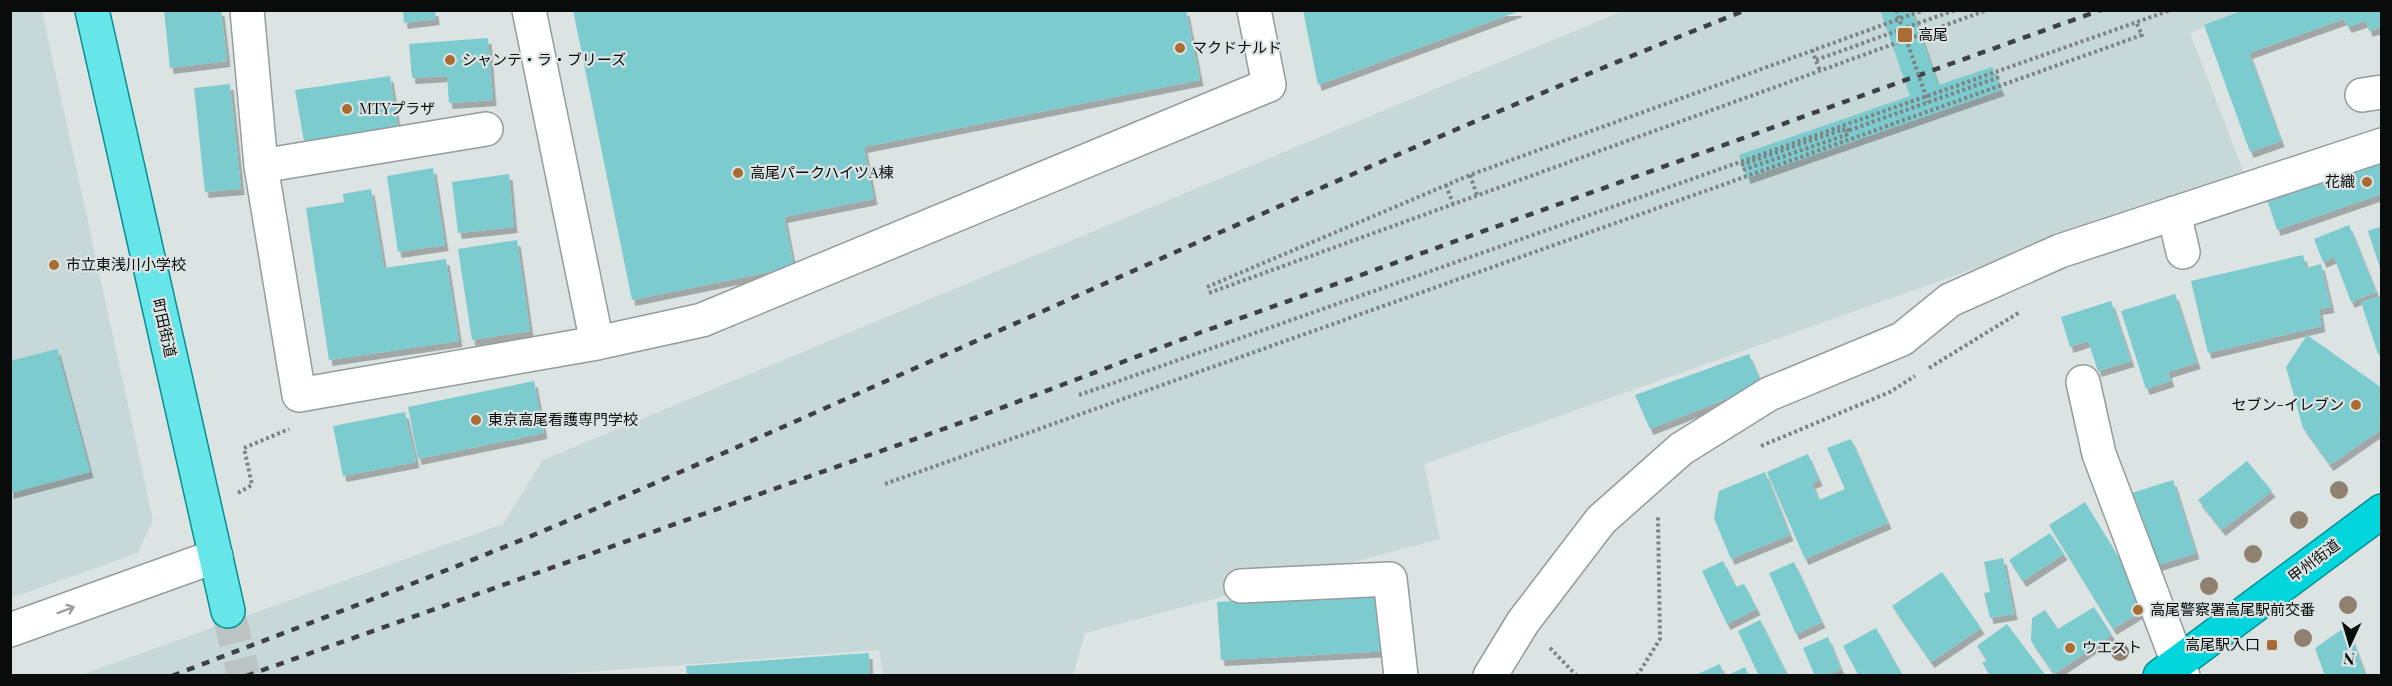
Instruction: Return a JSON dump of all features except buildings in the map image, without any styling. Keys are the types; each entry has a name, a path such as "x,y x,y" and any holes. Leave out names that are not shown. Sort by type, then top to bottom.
{"highway":[{"name":"甲州街道","path":"2174,671 2382,511"}],"main road":[{"name":"町田街道","path":"92,10 228,611"}],"street":[{"path":"247,10 261,166 299,394 597,343 702,320 1269,85 1254,10"},
{"path":"529,10 597,343"},
{"path":"261,166 486,129"},
{"path":"1490,675 1523,622 1601,520 1681,449 1768,394 1902,339 1950,300 2060,251 2382,145"},
{"path":"2174,213 2183,252"},
{"path":"2083,382 2099,453 2174,671"},
{"path":"10,630 216,556"},
{"path":"1241,586 1390,579 1401,675"}],"path":[{"path":"1896,10 1928,102"},
{"path":"1207,287 1470,175 1924,10"},
{"path":"1816,60 1955,10"},
{"path":"1741,165 2000,69 2171,10"},
{"path":"1209,293 1985,11"},
{"path":"885,484 2142,35 2136,22"},
{"path":"1812,50 1820,71"},
{"path":"2000,69 2005,83"},
{"path":"1079,395 2002,76"},
{"path":"1844,129 1846,135"},
{"path":"1741,165 1846,135 1850,130"},
{"path":"1741,165 1745,176"},
{"path":"1470,175 1477,195"},
{"path":"1446,185 1453,204"},
{"path":"1760,446 1890,392 2023,310"},
{"path":"232,496 252,485 244,448 288,430"},
{"path":"1637,675 1660,639 1658,509"}],"shaded area":[{"name":"市立東浅川小学校","path":"10,11 42,11 153,520 138,553 11,598"},
{"path":"1623,11 2244,11 2190,33 2244,173 1424,464 1440,539 1085,633 1073,675 883,675 879,650 534,676 78,676 503,524 543,460"}],"tunnel":[{"path":"228,611 244,676"}],"railway":[{"path":"172,676 433,576 588,512 1454,130 1746,10"},
{"path":"246,676 980,416 1199,333 2101,10"}],"place":[{"name":"高尾","path":"1905,35"},
{"name":"マクドナルド","path":"1180,48"},
{"name":"シャンテ・ラ・ブリーズ","path":"450,60"},
{"name":"MTYプラザ","path":"347,109"},
{"name":"高尾パークハイツA棟","path":"738,173"},
{"name":"花織","path":"2367,182"},
{"name":"市立東浅川小学校","path":"54,265"},
{"name":"セブン-イレブン","path":"2356,405"},
{"name":"東京高尾看護専門学校","path":"476,420"},
{"name":"高尾警察署高尾駅前交番","path":"2138,610"},
{"name":"高尾駅入口","path":"2272,645"},
{"name":"ウエスト","path":"2070,648"}]}
